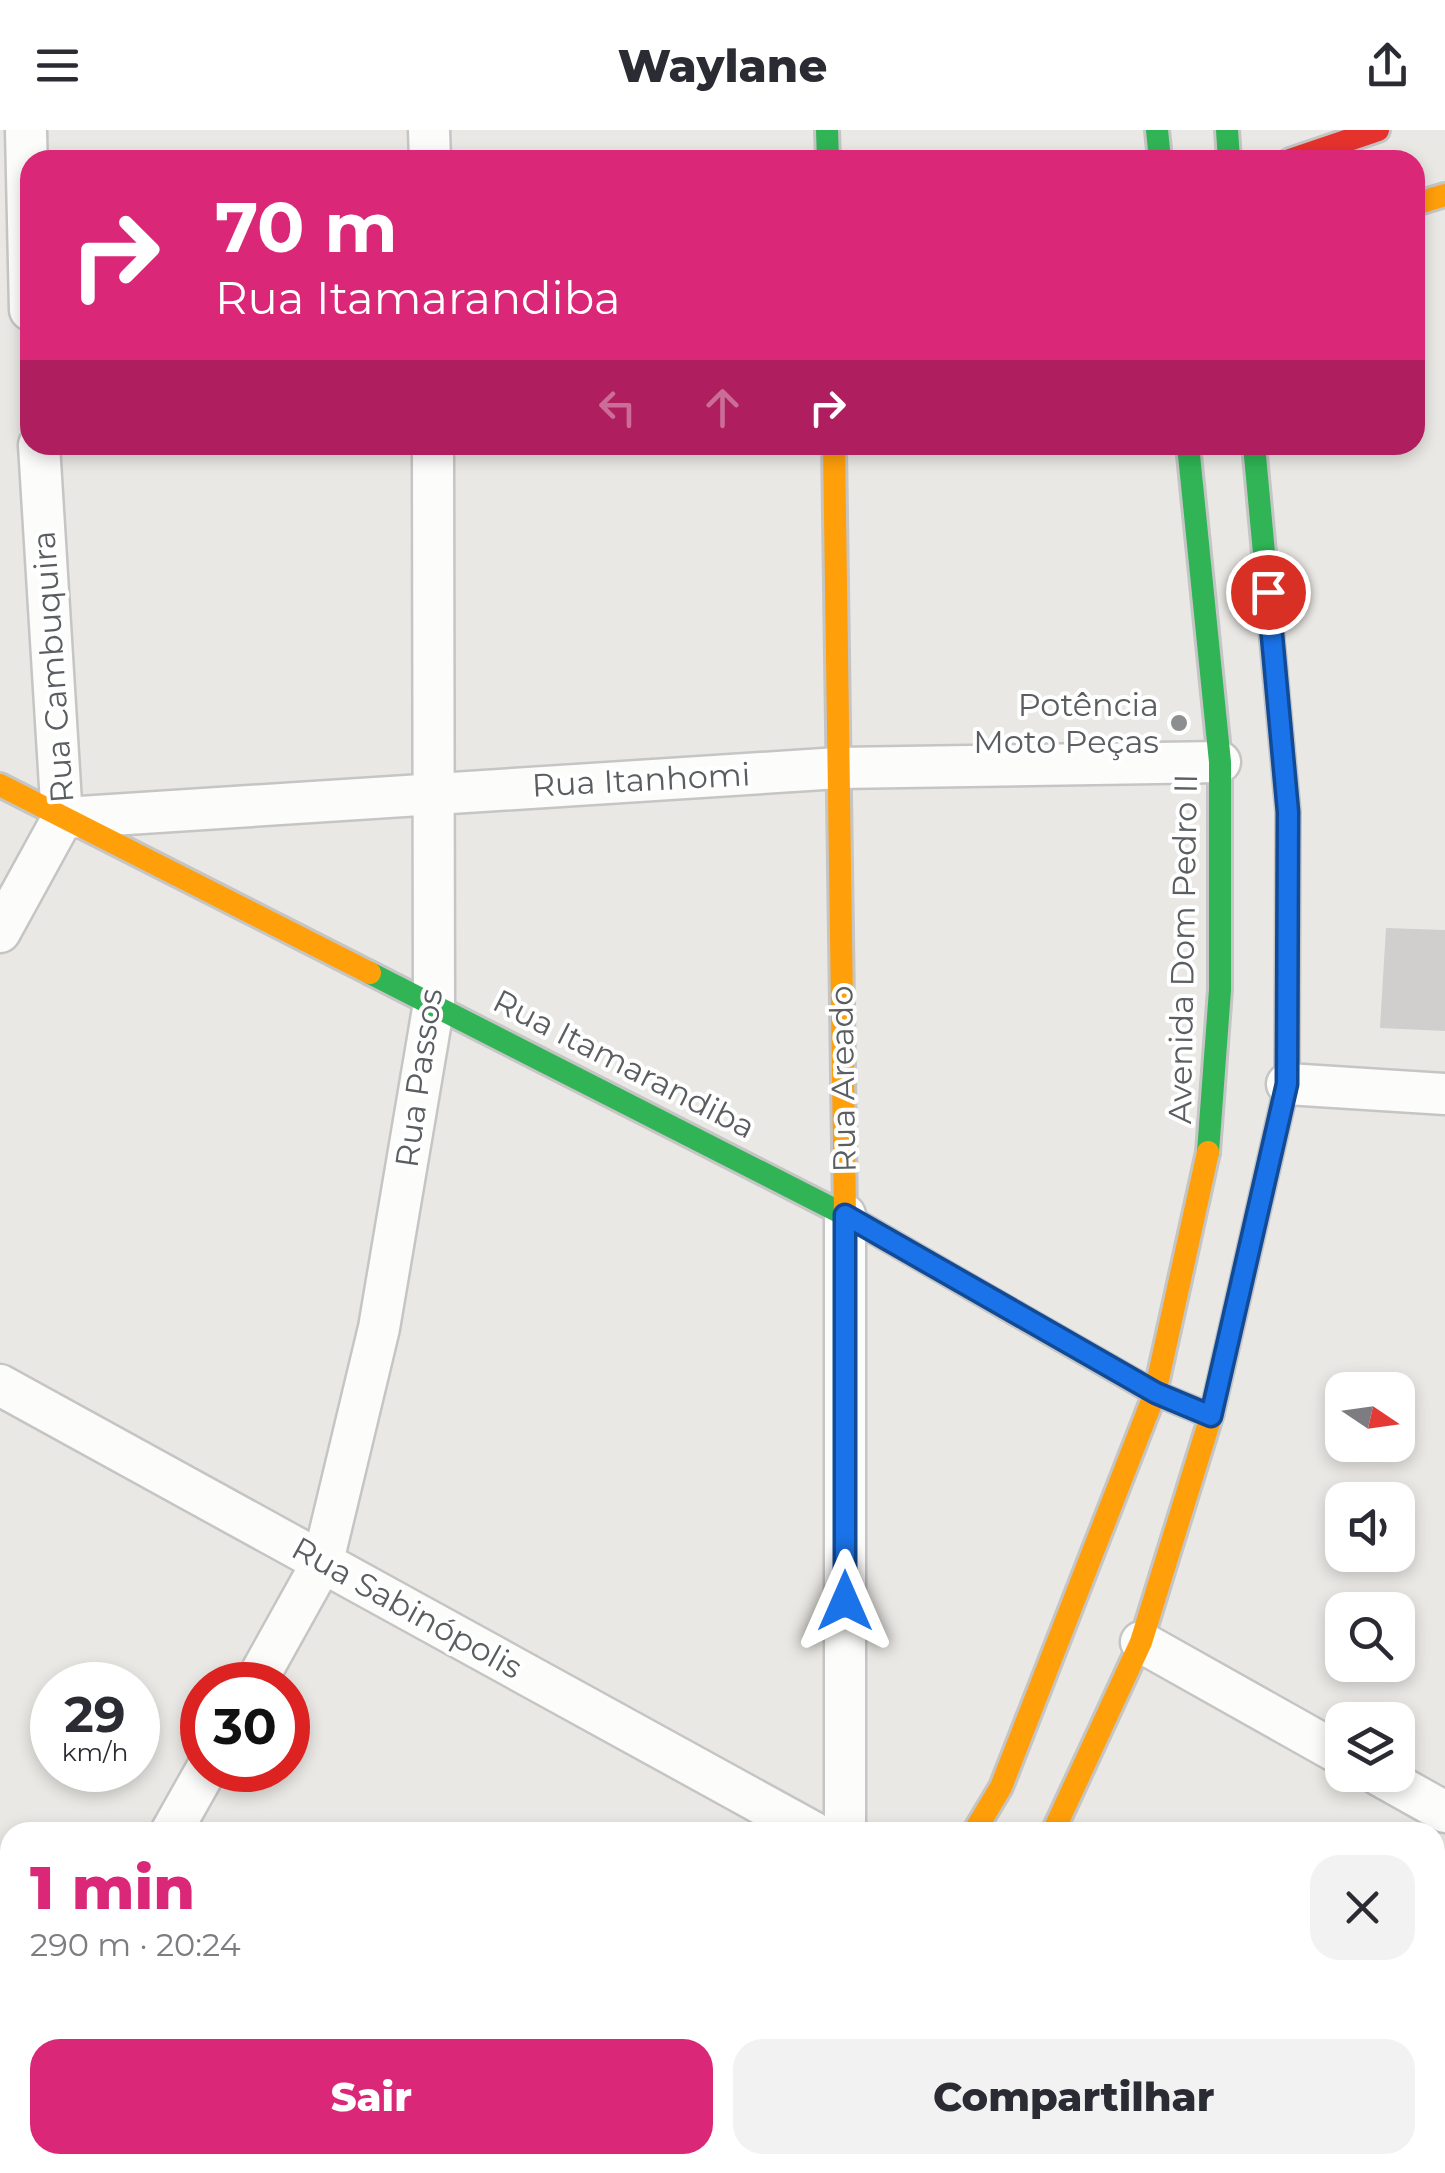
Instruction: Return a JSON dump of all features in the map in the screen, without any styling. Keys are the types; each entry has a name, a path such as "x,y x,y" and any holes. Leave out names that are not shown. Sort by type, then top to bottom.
{"main road":[{"path":"1319,150 1378,130"},
{"name":"Rua Areado","path":"834,455 845,1215"},
{"name":"Avenida Dom Pedro II","path":"980,1822 1001,1788 1156,1393 1213,1128 1220,990 1220,762 1189,455"},
{"path":"1059,1822 1140,1642 1211,1416 1287,1084 1288,812 1255,455"},
{"name":"Rua Itamarandiba","path":"0,785 845,1215 1156,1393 1211,1416"}],"street":[{"name":"Rua Cambuquira","path":"0,932 62,819 40,455"},
{"name":"Rua Passos","path":"267,1662 322,1562 379,1328 434,1003 433,455"},
{"name":"Rua Itanhomi","path":"62,819 839,768 1220,762"},
{"path":"1287,1084 1445,1094"},
{"name":"Rua Areado","path":"845,1215 845,1822"},
{"name":"Rua Sabinópolis","path":"0,1385 795,1822"},
{"path":"1140,1642 1325,1745"},
{"path":"177,1822 194,1792"},
{"path":"1409,1792 1445,1812"}],"building":[{"path":"1386,928 1445,930 1445,1031 1380,1028"}],"traffic: fast":[{"path":"827,130 828,150"},
{"path":"1157,130 1159,150"},
{"path":"1227,130 1228,150"},
{"path":"1189,455 1220,762 1220,990 1208,1152"},
{"path":"1212,1413 1287,1084 1288,812 1255,455"},
{"path":"370,973 845,1215 1015,1313"}],"traffic: slow":[{"path":"1425,201 1445,195"},
{"path":"834,455 845,1215"},
{"path":"0,785 370,973"},
{"path":"980,1822 1001,1787 1155,1393 1208,1152"},
{"path":"1058,1822 1141,1642 1212,1413"}],"traffic: jam":[{"path":"1319,150 1378,130"},
{"path":"1015,1313 1155,1393 1211,1416"}],"place":[{"name":"Potência Moto Peças","path":"1179,723"}],"route":[{"path":"845,1601 845,1215 1156,1393 1211,1416 1287,1084 1288,812 1268,592"}]}
